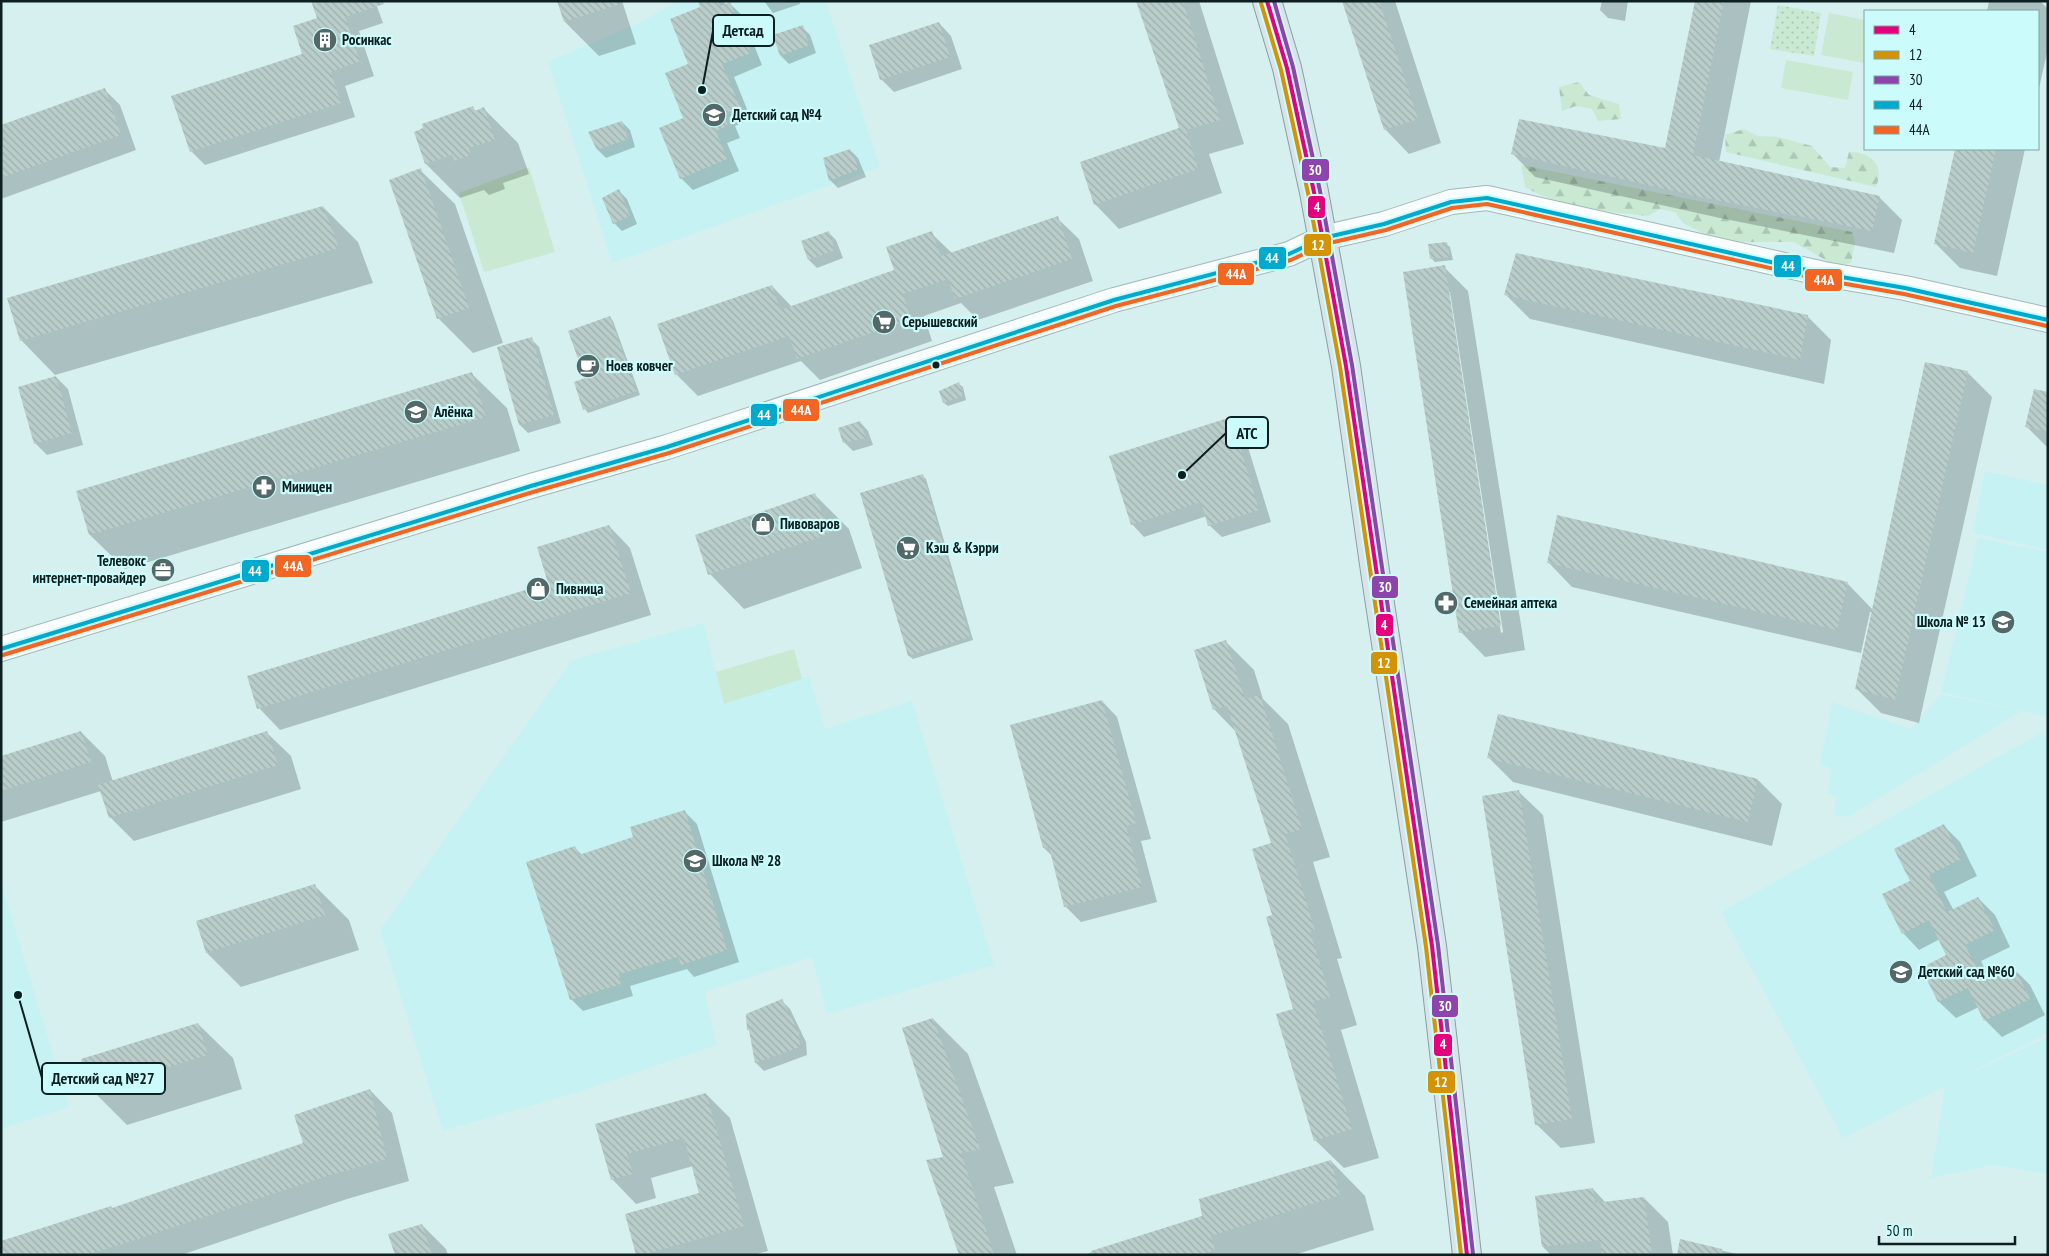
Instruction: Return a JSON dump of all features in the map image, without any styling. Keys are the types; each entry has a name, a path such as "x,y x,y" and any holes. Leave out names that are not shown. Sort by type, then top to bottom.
{"main road":[{"path":"1267,1 1287,68 1323,238 1346,366 1432,946 1466,1255"}],"street":[{"path":"1,649 531,486 667,447 1114,300 1289,254 1323,238 1384,224 1451,202 1487,198 1824,274 1905,288 2048,320"}],"shaded area":[{"name":"Детский сад №4","path":"678,1 826,1 880,167 612,263 548,62 643,21"},
{"path":"1985,471 2048,485 2048,550 1973,533"},
{"name":"Школа № 13","path":"1978,538 2048,552 2048,721 2045,716 1941,692"},
{"name":"Школа № 28","path":"704,623 724,704 809,676 825,729 912,701 994,965 827,1014 812,957 705,992 717,1045 581,1091 443,1131 380,930 572,660"},
{"path":"1941,694 2021,711 1848,817 1833,815 1837,797 1827,794 1832,769 1820,764 1832,702 1911,729"},
{"name":"Детский сад №60","path":"2043,732 2048,743 2048,1033 1948,1084 2048,1037 2048,1174 1993,1165 1931,1178 1945,1086 1843,1138 1721,912"},
{"path":"1,883 69,1107 1,1129"}],"green space":[{"path":"1778,5 1821,13 1814,56 1770,49"},
{"path":"1829,13 1864,20 1864,63 1821,55"},
{"path":"1786,60 1853,72 1848,100 1781,88"},
{"path":"1579,82 1589,95 1619,104 1621,119 1598,121 1592,109 1576,106 1562,111 1559,87"},
{"path":"1744,129 1758,136 1778,137 1812,146 1830,167 1845,168 1849,152 1864,154 1870,157 1877,166 1879,172 1876,187 1726,152 1725,135"},
{"path":"1521,165 1852,232 1855,243 1851,263 1836,266 1794,242 1743,242 1712,238 1683,223 1675,212 1660,209 1648,216 1577,208 1540,195 1525,187"},
{"path":"529,167 555,252 484,272 459,193"},
{"path":"794,649 802,679 724,704 716,672"}],"building":[{"path":"311,1 383,1 384,4 345,17 360,61 331,72 341,103 190,152 171,96 302,54 293,26 317,18"},
{"path":"557,1 620,1 620,4 564,22"},
{"path":"698,1 718,1 720,6 730,2 751,53 722,64 740,107 724,114 728,126 716,131 727,159 680,179 659,128 683,118 665,73 688,64 670,19 700,7"},
{"path":"1136,1 1183,1 1220,120 1186,130 1198,169 1094,205 1080,162 1179,128"},
{"path":"1342,1 1379,1 1418,119 1384,130"},
{"path":"1695,1 1724,1 1693,155 1880,196 1872,231 1696,196 1511,154 1519,119 1665,148"},
{"path":"939,22 950,57 880,80 869,45"},
{"path":"803,25 809,45 780,56 773,35"},
{"path":"105,88 121,135 1,178 1,125"},
{"path":"473,106 475,111 484,107 495,140 469,148 471,155 454,161 452,155 425,164 414,132 423,128 422,124"},
{"path":"622,121 628,139 597,150 588,132"},
{"path":"850,149 859,169 829,181 823,158"},
{"path":"1955,150 1996,150 1973,253 1934,244"},
{"path":"421,168 469,308 437,319 389,180"},
{"path":"619,189 630,216 613,224 602,198"},
{"path":"323,206 339,248 20,341 7,298"},
{"path":"1058,216 1072,259 955,299 948,279 903,294 911,319 797,359 789,336 675,375 657,324 772,285 780,310 894,270 886,247 932,231 941,256"},
{"path":"829,231 835,250 808,260 801,241"},
{"path":"1447,242 1450,257 1430,259 1428,244"},
{"path":"1516,253 1808,315 1800,360 1504,295"},
{"path":"1445,265 1501,626 1459,633 1403,272"},
{"path":"610,316 637,391 583,410 574,382 585,378 568,331"},
{"path":"532,337 554,415 519,425 497,347"},
{"path":"1925,362 1968,371 1895,700 1855,689"},
{"path":"472,372 486,417 89,535 76,491"},
{"path":"56,376 72,433 34,444 18,387"},
{"path":"959,382 963,396 943,403 939,391"},
{"path":"2034,389 2048,392 2048,432 2025,427"},
{"path":"1231,417 1259,510 1208,526 1201,502 1131,525 1109,456"},
{"path":"860,421 866,438 843,443 838,428"},
{"path":"923,474 970,637 908,656 860,493"},
{"path":"815,493 829,534 708,575 695,535"},
{"path":"1557,515 1848,582 1837,630 1547,563"},
{"path":"609,525 631,593 257,709 247,676 548,583 537,547"},
{"path":"1226,640 1245,699 1260,695 1302,829 1285,834 1315,930 1310,931 1330,997 1313,1002 1352,1129 1314,1141 1276,1014 1293,1009 1266,917 1272,915 1252,849 1271,843 1227,706 1213,710 1194,650"},
{"path":"1102,700 1136,823 1126,826 1142,887 1064,907 1049,847 1043,848 1010,725"},
{"path":"1498,714 1758,779 1748,822 1487,758"},
{"path":"81,731 91,762 1,791 1,756"},
{"path":"267,731 278,765 109,818 98,785"},
{"path":"1519,790 1572,1119 1535,1125 1482,796"},
{"path":"685,810 727,950 681,965 678,957 619,974 621,984 570,1000 526,862 575,846 579,855 633,837 630,827"},
{"path":"1944,824 1961,859 1929,875 1947,912 1978,897 1995,930 1965,945 1984,982 2014,967 2030,999 1984,1021 1968,988 1938,1002 1921,968 1946,955 1929,920 1902,934 1882,894 1910,881 1894,849"},
{"path":"315,884 325,915 206,953 196,921"},
{"path":"782,999 799,1033 800,1047 755,1063 749,1030 747,1030 746,1014"},
{"path":"933,1018 980,1149 961,1153 994,1255 959,1255 926,1160 943,1157 902,1028"},
{"path":"198,1023 208,1055 91,1091 81,1059"},
{"path":"370,1089 387,1159 324,1177 86,1255 1,1255 1,1241 111,1206 112,1208 303,1143 294,1115"},
{"path":"706,1093 744,1226 643,1255 636,1255 625,1214 699,1193 684,1138 627,1154 633,1174 611,1180 595,1124"},
{"path":"1331,1160 1340,1195 1211,1236 1215,1250 1200,1255 1091,1255 1091,1251 1202,1216 1199,1199"},
{"path":"1593,1188 1595,1203 1644,1197 1652,1254 1602,1255 1600,1240 1542,1247 1535,1196"},
{"path":"422,1224 432,1255 395,1255 388,1234"},
{"path":"1680,1239 1722,1249 1722,1255 1677,1255"}],"transit line":[{"name":"4","path":"1267,1 1287,68 1314,192 1346,366 1432,946 1467,1255"},
{"name":"30","path":"1274,1 1293,67 1320,191 1352,365 1438,945 1473,1254"},
{"name":"12","path":"1261,3 1281,70 1308,193 1340,367 1426,947 1461,1255"},
{"name":"44","path":"1,649 531,486 667,447 1114,300 1289,254 1323,238 1384,224 1451,202 1487,198 1824,274 1905,288 2048,320"},
{"name":"44А","path":"3,655 533,492 669,453 1116,306 1291,260 1325,244 1386,230 1452,208 1487,204 1823,280 1904,294 2047,326"}],"place":[{"name":"Росинкас","path":"325,40"},
{"name":"Детсад","path":"702,90"},
{"name":"Детский сад №4","path":"714,115"},
{"name":"Серышевский","path":"884,322"},
{"name":"Ноев ковчег","path":"588,366"},
{"name":"Алёнка","path":"416,412"},
{"name":"АТС","path":"1182,475"},
{"name":"Миницен","path":"264,487"},
{"name":"Пивоваров","path":"763,524"},
{"name":"Кэш & Кэрри","path":"908,548"},
{"name":"Телевокс интернет-провайдер","path":"163,570"},
{"name":"Пивница","path":"538,589"},
{"name":"Семейная аптека","path":"1446,603"},
{"name":"Школа № 13","path":"2003,622"},
{"name":"Школа № 28","path":"695,861"},
{"name":"Детский сад №60","path":"1901,972"},
{"name":"Детский сад №27","path":"18,995"}]}
